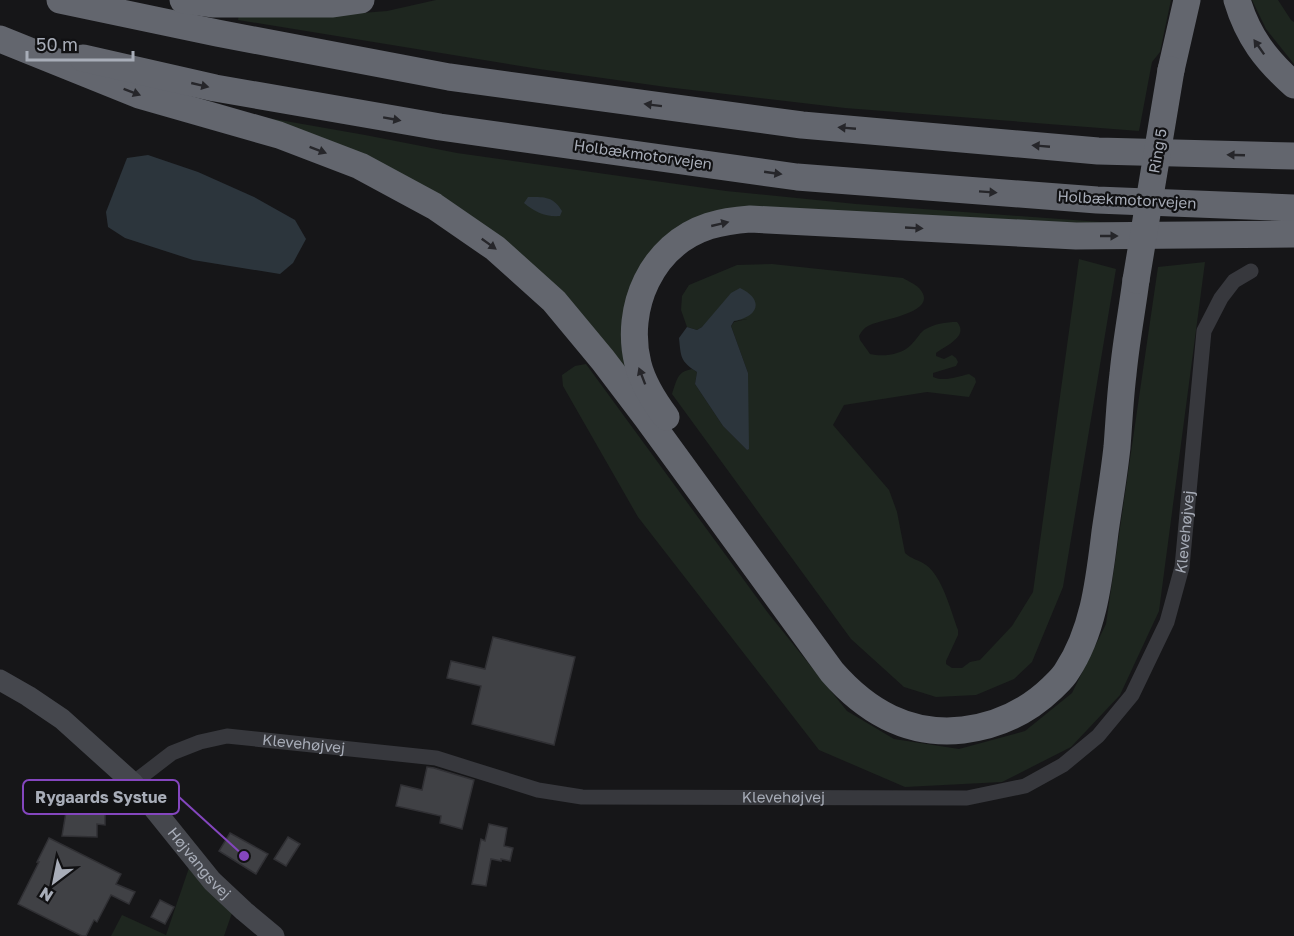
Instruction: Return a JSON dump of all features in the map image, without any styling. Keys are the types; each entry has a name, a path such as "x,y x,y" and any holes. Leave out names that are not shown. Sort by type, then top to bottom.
{"highway":[{"path":"60,0 217,33 449,77 802,124 1098,151 1294,156"},
{"path":"183,0 212,4 333,4 361,0"},
{"name":"Ring 5","path":"1123,373 1171,70 1187,0"},
{"path":"1237,0 1241,14 1256,44 1276,70 1294,85"},
{"path":"0,39 139,95 279,135 360,166 434,206 495,248 554,301 603,360 840,681 866,705 911,726 956,731 980,728 1002,721 1023,711 1042,697 1066,673 1083,639 1095,600 1117,449 1123,373"},
{"name":"Holbækmotorvejen","path":"0,39 215,88 429,125 797,177 1097,200 1294,208"},
{"path":"1123,373 1107,446 1080,596 1065,642 1045,670 1015,696 976,712 933,713 915,710 896,703 876,691 844,662 660,410 638,366 634,345 634,321 644,284 662,256 692,234 708,226 728,221 750,219 1076,236 1294,234"}],"street":[{"name":"Klevehøjvej","path":"133,783 172,753 200,742 227,736 436,758 538,790 582,797 967,798 1025,786 1063,765 1098,736 1132,695 1167,622 1182,567 1204,331 1221,298 1234,281 1251,272"},
{"path":"0,680 62,719 133,783"},
{"name":"Højvangsvej","path":"133,783 213,881 243,911 273,936"}],"shaded area":[{"path":"436,0 1171,0 1160,52 1152,62 1139,131 845,108 666,87 539,69 238,20 239,14 337,15 387,11"},
{"path":"1252,0 1278,0 1294,22 1294,64 1266,29"},
{"path":"239,113 457,153 726,191 856,204 1128,224 1127,229 781,211 669,238 629,373 489,234"},
{"path":"148,155 198,172 254,197 295,220 306,239 293,263 280,274 193,260 125,238 108,227 106,212 127,158"},
{"path":"528,197 543,197 552,200 562,211 560,216 545,215 532,209 524,203"},
{"path":"1079,259 1116,269 1063,587 1032,662 1014,679 976,695 936,697 904,687 851,639 672,394 676,381 683,372 692,369 697,372 695,384 723,426 747,450 748,373 731,326 734,322 747,319 702,327 697,330 687,327 681,310 682,296 689,285 737,265 772,264 903,278 919,288 924,297 922,304 906,314 874,323 863,330 859,336 860,340 870,354 875,355 902,351 928,328 948,322 957,322 960,327 959,336 936,353 936,356 944,359 952,355 958,362 956,366 933,373 933,377 946,379 969,374 975,378 976,382 969,397 927,392 844,405 833,425 889,490 897,512 905,553 926,565 937,577 958,630 946,664 952,668 962,668 970,662 980,660 1012,626 1033,592"},
{"path":"1205,262 1159,611 1120,695 1071,747 1002,782 905,787 819,750 638,517 563,386 562,375 575,366 586,364 768,613 847,711 894,739 959,749 1025,731 1072,693 1106,624 1158,267"},
{"path":"740,288 753,298 755,303 755,308 749,316 734,321 731,326 748,373 749,449 747,450 723,426 695,384 697,372 682,358 679,338 687,327 697,330 702,327 731,293"},
{"path":"191,862 233,910 224,936 111,936 122,915 166,935"}],"building":[{"path":"493,637 575,657 554,745 472,724 481,686 447,678 451,661 485,669"},
{"path":"427,767 474,780 462,829 440,823 441,816 396,806 401,785 422,790"},
{"path":"60,790 78,798 74,806 105,809 105,825 97,824 97,837 62,836 66,812 53,806"},
{"path":"489,824 507,828 504,846 513,848 510,861 491,859 486,886 472,884 481,839 485,841"},
{"path":"230,833 268,854 256,874 219,851"},
{"path":"288,837 300,844 286,866 274,859"},
{"path":"49,838 121,874 116,884 135,892 129,904 111,895 97,922 94,920 86,936 18,904"},
{"path":"160,900 174,907 165,924 151,917"}],"place":[{"name":"Rygaards Systue","path":"244,856"}]}
